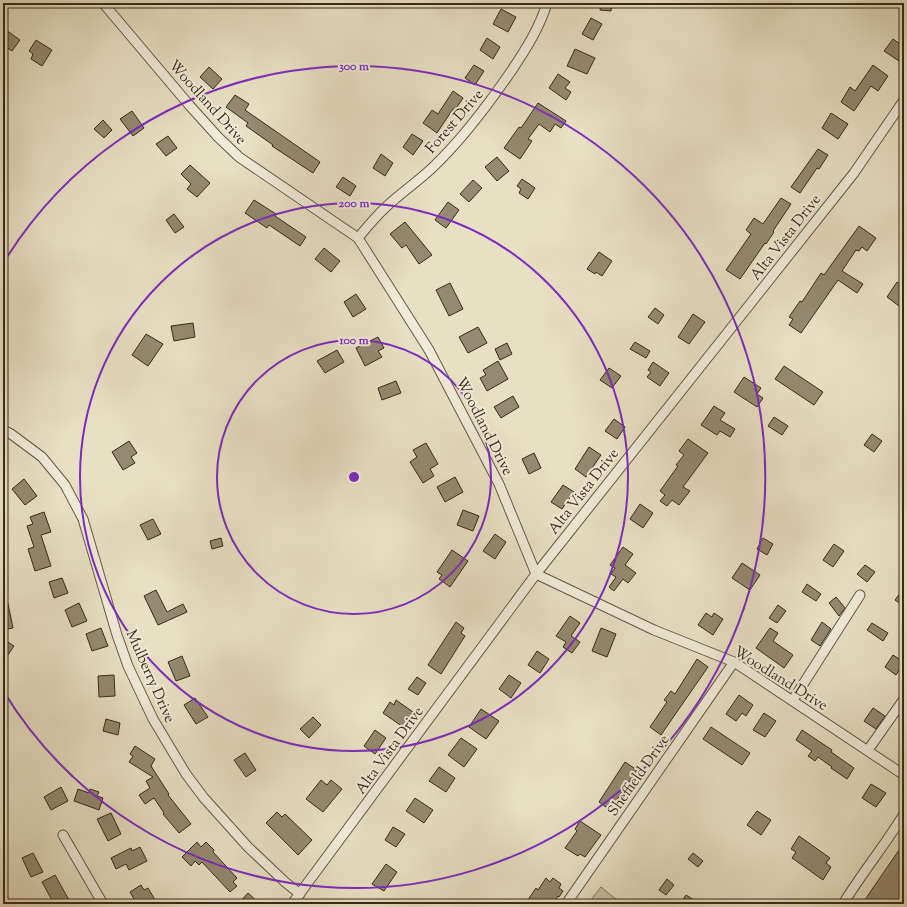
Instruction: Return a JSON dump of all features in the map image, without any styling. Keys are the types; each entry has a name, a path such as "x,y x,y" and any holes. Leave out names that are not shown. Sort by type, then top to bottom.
{"street":[{"name":"Woodland Drive","path":"103,3 190,106 218,137 239,157 358,238 429,350 499,484 536,574 654,630 734,662 794,700 904,775"},
{"name":"Forest Drive","path":"358,238 387,205 431,169 463,136 496,93 526,50 544,14 547,3"},
{"name":"Alta Vista Drive","path":"292,904 536,574 854,173 904,100"},
{"name":"Mulberry Drive","path":"3,430 11,434 42,458 65,485 83,519 117,635 128,666 153,719 186,774 204,798 248,847 300,894"},
{"path":"794,700 860,595"},
{"name":"Sheffield Drive","path":"566,904 734,662"},
{"path":"868,750 904,699"},
{"path":"843,904 904,814"},
{"path":"63,835 103,904"}],"shaded area":[{"path":"601,887 622,904 588,904"}],"building":[{"path":"601,3 612,3 611,11 600,10"},
{"path":"501,9 516,17 508,32 493,24"},
{"path":"591,18 602,24 593,40 582,34"},
{"path":"3,28 20,40 12,51 3,45"},
{"path":"487,38 500,47 493,59 480,50"},
{"path":"893,39 904,47 904,54 899,61 884,51"},
{"path":"36,40 52,50 42,66 31,59 33,54 29,51"},
{"path":"575,49 595,58 587,74 567,66"},
{"path":"474,65 484,71 475,85 465,78"},
{"path":"873,65 888,76 878,91 871,86 854,111 841,102 850,87 855,91"},
{"path":"209,67 222,79 213,89 200,77"},
{"path":"558,74 570,82 565,88 571,92 566,100 549,88"},
{"path":"453,91 463,98 455,110 453,109 437,133 423,123 432,110 438,114"},
{"path":"235,95 249,104 245,110 320,162 313,173 272,146 273,145 246,126 248,123 226,107"},
{"path":"538,103 566,121 561,128 555,124 550,132 539,124 528,139 532,141 520,159 504,148 519,127 521,128"},
{"path":"132,111 144,128 133,136 120,119"},
{"path":"831,113 848,124 838,139 822,128"},
{"path":"103,120 112,130 104,138 94,129"},
{"path":"412,134 423,141 413,155 403,147"},
{"path":"168,136 177,148 166,156 156,144"},
{"path":"818,149 828,155 800,193 791,187"},
{"path":"381,154 393,163 385,176 373,168"},
{"path":"497,157 509,171 497,181 485,167"},
{"path":"190,165 210,183 197,197 187,189 191,184 181,174"},
{"path":"343,177 356,186 350,196 336,187"},
{"path":"522,179 535,188 528,199 519,193 521,189 517,186"},
{"path":"473,180 482,188 469,202 460,194"},
{"path":"781,198 791,204 766,244 765,243 740,279 726,270 751,234 746,230 754,218 763,224"},
{"path":"254,200 276,214 275,216 306,237 300,246 269,225 267,228 245,213"},
{"path":"448,202 459,210 446,228 435,220"},
{"path":"174,214 184,227 175,233 166,220"},
{"path":"405,222 432,255 419,264 406,245 402,248 390,234"},
{"path":"859,226 876,238 867,251 862,247 859,251 856,250 842,271 863,284 857,293 838,280 801,333 789,325 793,319 789,317 800,301 802,302 821,273 824,275"},
{"path":"324,248 340,261 331,272 315,259"},
{"path":"599,252 612,261 602,276 587,269"},
{"path":"897,282 904,287 904,299 899,306 887,297"},
{"path":"450,283 463,309 449,316 436,290"},
{"path":"356,294 366,309 353,317 344,302"},
{"path":"655,308 664,315 658,324 648,317"},
{"path":"693,314 705,322 689,344 678,337"},
{"path":"193,323 195,337 174,341 171,326"},
{"path":"478,327 487,343 468,353 459,337"},
{"path":"146,334 163,344 148,366 132,355"},
{"path":"378,337 384,348 378,351 382,357 365,366 356,348"},
{"path":"635,342 650,351 646,358 630,349"},
{"path":"507,343 512,354 500,360 495,349"},
{"path":"337,350 344,362 325,373 317,361"},
{"path":"498,361 508,379 487,391 480,378 486,375 483,370"},
{"path":"653,362 669,373 660,386 647,377 651,372 648,370"},
{"path":"784,366 823,392 814,405 775,379"},
{"path":"609,368 621,376 612,388 600,380"},
{"path":"744,377 761,388 757,394 763,398 757,407 734,392"},
{"path":"396,381 401,393 382,400 378,388"},
{"path":"513,396 519,407 501,418 494,407"},
{"path":"714,406 725,413 720,420 735,429 730,437 720,431 717,435 701,425"},
{"path":"774,417 788,426 782,435 768,426"},
{"path":"614,419 625,427 617,439 605,431"},
{"path":"872,434 882,441 874,452 864,445"},
{"path":"688,439 708,453 683,487 690,491 679,505 672,500 667,506 660,501 665,495 660,491 684,455 679,451"},
{"path":"129,441 137,453 131,457 135,463 123,470 112,452"},
{"path":"426,443 438,464 430,469 434,476 423,483 410,462 417,457 413,450"},
{"path":"589,447 601,455 586,477 575,469"},
{"path":"534,453 541,468 529,474 522,459"},
{"path":"455,477 463,492 445,502 437,487"},
{"path":"24,479 37,496 25,505 12,489"},
{"path":"563,485 574,492 562,509 551,502"},
{"path":"640,504 653,513 643,528 630,519"},
{"path":"463,510 479,516 473,531 457,525"},
{"path":"44,512 51,532 41,535 51,566 35,571 28,549 34,547 27,526 33,524 30,517"},
{"path":"153,519 161,534 148,540 140,525"},
{"path":"495,534 506,542 495,559 483,551"},
{"path":"221,538 223,546 212,549 210,541"},
{"path":"763,538 773,544 767,555 757,549"},
{"path":"834,544 844,551 833,567 823,560"},
{"path":"623,547 633,554 625,565 636,573 628,583 623,579 614,591 609,587 616,577 611,574 615,568 610,565"},
{"path":"452,550 468,561 450,587 439,579 442,575 437,572"},
{"path":"742,563 760,575 750,590 732,578"},
{"path":"865,565 875,572 867,582 857,574"},
{"path":"62,578 68,593 54,598 49,582"},
{"path":"807,584 821,594 816,601 802,592"},
{"path":"904,588 904,606 895,600"},
{"path":"156,590 167,612 183,604 187,612 158,625 144,596"},
{"path":"3,594 6,594 13,628 3,630"},
{"path":"836,597 845,608 839,616 829,603"},
{"path":"79,603 87,621 72,627 65,610"},
{"path":"778,605 786,611 777,623 769,618"},
{"path":"706,613 712,617 714,613 723,619 713,635 698,625"},
{"path":"570,616 580,623 571,636 580,642 572,653 563,647 566,642 556,636"},
{"path":"456,622 464,628 461,633 465,636 441,674 428,665"},
{"path":"822,622 831,629 820,646 811,640"},
{"path":"872,623 888,633 883,641 867,630"},
{"path":"101,628 108,646 92,651 86,634"},
{"path":"601,628 616,634 607,657 592,651"},
{"path":"770,628 778,633 773,641 793,655 784,668 756,648"},
{"path":"3,639 14,646 3,662"},
{"path":"537,651 549,659 540,673 528,665"},
{"path":"893,655 904,662 896,675 885,667"},
{"path":"182,656 190,676 176,681 168,662"},
{"path":"697,659 708,667 661,735 650,727 667,702 664,700 671,691 675,694"},
{"path":"114,675 115,696 99,697 98,676"},
{"path":"509,675 521,683 511,698 499,689"},
{"path":"417,677 426,683 418,695 408,689"},
{"path":"739,695 753,705 746,716 742,713 736,721 726,714"},
{"path":"195,698 208,717 196,724 184,705"},
{"path":"396,700 413,712 403,727 383,713 390,702 394,705"},
{"path":"873,708 885,716 876,729 864,721"},
{"path":"481,709 499,721 486,739 469,727"},
{"path":"764,713 776,721 765,737 753,730"},
{"path":"313,717 321,725 309,738 300,729"},
{"path":"106,719 120,723 118,735 103,731"},
{"path":"711,727 750,753 742,765 703,739"},
{"path":"375,730 386,738 375,754 364,746"},
{"path":"802,730 832,750 831,752 854,768 847,779 818,757 815,761 808,756 812,751 796,740"},
{"path":"461,738 477,749 464,767 448,755"},
{"path":"135,746 155,759 151,766 169,794 168,795 191,824 179,833 163,814 164,813 154,798 145,804 139,795 150,788 146,781 153,777 129,762 133,756 130,754"},
{"path":"245,753 256,770 246,777 234,760"},
{"path":"625,762 637,770 610,810 599,802"},
{"path":"439,767 455,778 446,792 429,781"},
{"path":"321,780 327,785 331,780 342,789 323,812 306,799"},
{"path":"871,784 886,793 876,807 862,798"},
{"path":"61,787 68,801 51,810 44,797"},
{"path":"78,789 89,793 90,789 99,792 97,796 103,798 99,810 74,801"},
{"path":"415,798 433,810 424,823 406,811"},
{"path":"757,811 771,820 761,835 747,825"},
{"path":"277,812 282,817 285,814 312,840 298,855 266,823"},
{"path":"111,813 121,834 108,841 97,819"},
{"path":"580,821 601,835 585,857 580,854 578,856 565,848 577,831 575,829"},
{"path":"393,827 405,834 396,847 385,840"},
{"path":"799,836 830,858 826,863 831,867 823,880 792,858 796,852 791,849"},
{"path":"197,842 201,847 206,842 214,850 213,852 237,878 233,882 237,886 230,892 202,862 199,865 195,861 191,866 182,857"},
{"path":"904,843 904,904 862,904 886,869"},
{"path":"140,847 147,861 129,870 126,864 116,869 111,858 131,848 132,851"},
{"path":"33,853 43,872 31,877 22,858"},
{"path":"693,853 703,861 698,867 688,859"},
{"path":"386,864 397,872 384,891 372,884"},
{"path":"55,875 69,900 61,904 54,904 42,882"},
{"path":"546,878 550,882 553,878 561,884 559,888 563,891 559,897 558,896 553,904 525,904 536,888 538,890"},
{"path":"667,879 674,885 666,895 659,890"},
{"path":"141,885 144,890 148,888 155,900 149,904 137,904 130,892"},
{"path":"248,893 260,904 238,904"},
{"path":"686,895 700,904 680,904"}]}
